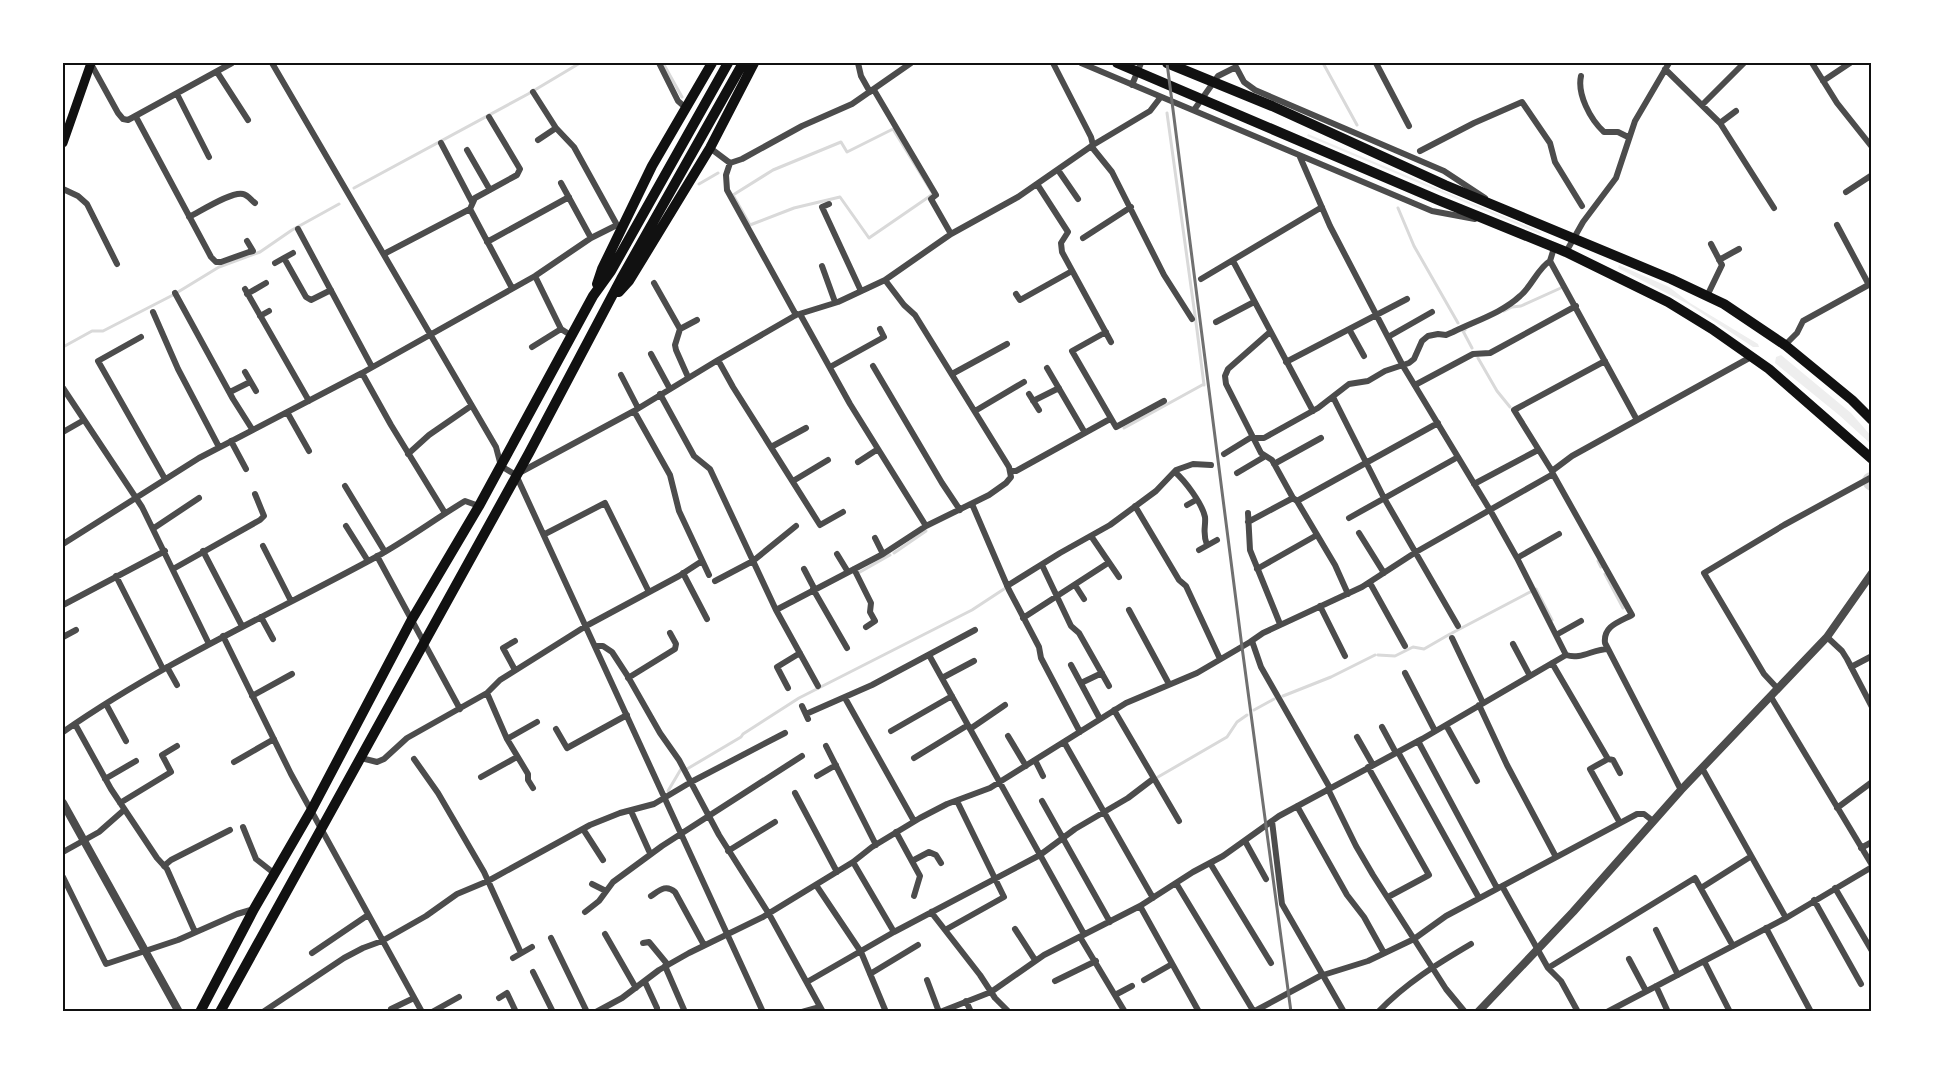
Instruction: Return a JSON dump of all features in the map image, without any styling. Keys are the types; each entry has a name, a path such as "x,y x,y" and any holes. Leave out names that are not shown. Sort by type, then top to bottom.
{"highway":[{"path":"593,296 619,226 712,63"},
{"path":"200,1012 254,909 312,809 411,621 501,466 593,296 611,271 728,63"},
{"path":"220,1012 424,644 621,279 743,63"},
{"path":"607,306 629,281 711,148 754,63"},
{"path":"1117,63 1566,252 1668,302 1752,356 1872,459"},
{"path":"1167,63 1283,111 1445,185 1671,279 1724,304 1785,345 1852,400 1872,420"}],"main road":[{"path":"63,143 91,63"}],"street":[{"path":"91,63 117,113 123,119 128,120 232,63"},
{"path":"272,63 496,447 501,466 516,475 763,1012"},
{"path":"659,63 678,101 686,108"},
{"path":"858,63 861,76 936,195 931,199 951,234"},
{"path":"730,163 742,159 794,130 844,108 911,63"},
{"path":"1053,63 1091,137 1092,146 1106,163 1131,207 1137,225 1164,275 1192,319"},
{"path":"1081,63 1432,211 1498,223"},
{"path":"1132,85 1141,63"},
{"path":"1376,63 1409,126"},
{"path":"1702,105 1744,63"},
{"path":"1812,63 1853,125 1869,138 1872,147"},
{"path":"1822,81 1850,63"},
{"path":"1194,110 1218,76 1239,64 1244,82 1255,90 1444,171 1503,209"},
{"path":"1566,252 1583,222 1616,178 1628,137 1647,98 1667,66 1720,123 1774,208"},
{"path":"217,72 248,120"},
{"path":"1581,76 1579,83 1586,106 1599,127 1604,132 1618,132 1628,137"},
{"path":"63,544 219,447 362,373 535,276 591,238 619,226 574,147 556,128 534,92"},
{"path":"177,94 209,157"},
{"path":"516,475 636,410 688,377 798,314 835,302 885,280 951,234 1018,197 1092,146 1150,111 1160,98"},
{"path":"1420,151 1474,123 1522,102 1550,143 1555,162 1582,206"},
{"path":"1720,123 1737,111"},
{"path":"136,117 211,257 216,262 228,261 253,251 247,241"},
{"path":"384,254 471,206 490,190 517,175 520,169 489,117"},
{"path":"538,140 556,128"},
{"path":"441,143 487,242 512,288"},
{"path":"711,148 730,163"},
{"path":"467,150 490,190"},
{"path":"1300,157 1322,207 1403,366 1490,510 1566,655 1581,656 1599,649 1608,649"},
{"path":"730,163 726,175 727,190 798,314 926,526"},
{"path":"1058,170 1078,199"},
{"path":"1846,192 1872,175"},
{"path":"561,183 591,238"},
{"path":"1037,184 1068,232 1061,243 1061,248 1111,342"},
{"path":"63,189 78,195 87,204 117,264"},
{"path":"189,217 231,196 240,194 247,195 255,204"},
{"path":"487,242 569,197"},
{"path":"829,204 822,207 861,291"},
{"path":"1083,238 1131,207"},
{"path":"1201,279 1322,207"},
{"path":"1785,345 1797,333 1803,321 1871,284 1837,225"},
{"path":"298,229 372,367"},
{"path":"1707,296 1722,265 1711,244"},
{"path":"1224,454 1243,441 1264,438 1313,411 1348,384 1368,381 1385,371 1403,366 1414,359 1422,341 1428,336 1446,335 1515,301 1530,286 1542,266 1550,261 1554,248"},
{"path":"1719,260 1739,249"},
{"path":"275,263 293,254"},
{"path":"284,258 306,297 311,300 331,290"},
{"path":"1233,261 1313,411"},
{"path":"1550,261 1638,420"},
{"path":"822,266 835,302"},
{"path":"1016,294 1020,300 1072,271"},
{"path":"535,276 561,329 572,336"},
{"path":"776,610 883,554 926,526 972,504 1006,483 1011,477 1011,471 915,315 904,305 885,280"},
{"path":"266,283 246,291 309,401"},
{"path":"654,283 680,329"},
{"path":"176,293 252,429"},
{"path":"1286,362 1407,299"},
{"path":"1216,322 1254,302"},
{"path":"1415,385 1473,354 1490,353 1576,306"},
{"path":"1220,309 1224,318"},
{"path":"260,316 269,311"},
{"path":"153,312 178,369 219,447"},
{"path":"1388,337 1432,312"},
{"path":"688,377 677,355 675,345 680,329 697,320"},
{"path":"532,347 561,329"},
{"path":"830,367 884,337 880,329"},
{"path":"1349,329 1364,356"},
{"path":"1106,332 1072,351 1116,428 1164,401"},
{"path":"1270,332 1228,369 1225,376 1226,384 1264,457 1272,460 1335,565 1348,594"},
{"path":"141,337 98,361 165,479"},
{"path":"667,340 675,345"},
{"path":"952,374 1007,344"},
{"path":"274,358 282,354"},
{"path":"651,354 670,389"},
{"path":"596,1012 704,945 769,914 914,821 990,788 1126,703 1220,659 1280,624 1370,583 1416,552 1553,472 1572,456 1752,356"},
{"path":"718,360 820,525 843,512"},
{"path":"1605,361 1514,410 1553,472 1632,615 1606,632 1605,639 1608,649 1681,790"},
{"path":"873,366 960,510"},
{"path":"1047,368 1085,433"},
{"path":"245,372 256,391"},
{"path":"362,373 408,454 446,513"},
{"path":"621,375 636,410 670,475 676,503 709,575"},
{"path":"230,392 250,382"},
{"path":"975,411 1024,382"},
{"path":"63,388 154,528 209,644"},
{"path":"1033,401 1059,388"},
{"path":"660,394 694,456 710,469 776,610 818,686"},
{"path":"1029,394 1039,410"},
{"path":"1333,397 1384,498 1458,626"},
{"path":"408,454 429,435 471,406"},
{"path":"287,412 309,451"},
{"path":"1011,471 1016,471 1110,419"},
{"path":"63,432 84,420"},
{"path":"1248,522 1295,500 1438,423"},
{"path":"771,447 806,428"},
{"path":"1274,464 1321,438"},
{"path":"231,441 246,469"},
{"path":"858,462 878,449"},
{"path":"1474,484 1538,450"},
{"path":"1237,472 1264,457"},
{"path":"1349,518 1458,457"},
{"path":"793,481 828,460"},
{"path":"1007,586 1110,525 1183,467 1193,464 1211,465"},
{"path":"1175,472 1187,484 1204,513 1203,528 1207,545"},
{"path":"1778,689 1764,674 1704,573 1784,525 1872,477"},
{"path":"345,486 385,552"},
{"path":"173,568 260,520 264,516 264,511 255,494"},
{"path":"154,528 199,498"},
{"path":"1187,505 1196,500"},
{"path":"63,732 165,668 385,552 465,501 478,506"},
{"path":"192,502 196,510"},
{"path":"544,534 605,503 649,592"},
{"path":"972,504 1007,586 1039,647 1041,658 1080,732"},
{"path":"1135,506 1179,580 1186,586 1220,659"},
{"path":"1248,513 1250,550 1280,624"},
{"path":"346,526 368,561"},
{"path":"715,581 753,561 796,526"},
{"path":"1359,533 1384,573"},
{"path":"1517,558 1559,534"},
{"path":"1257,569 1317,535"},
{"path":"1091,536 1119,578"},
{"path":"875,538 883,554"},
{"path":"1199,549 1217,540"},
{"path":"263,546 291,601"},
{"path":"63,605 165,551"},
{"path":"204,552 242,626"},
{"path":"837,554 851,570 872,603 870,612 875,621 866,627"},
{"path":"377,556 460,709"},
{"path":"361,758 377,762 384,759 407,738 488,693 500,680 515,670 586,626 702,561"},
{"path":"1023,618 1108,563"},
{"path":"1042,565 1071,626 1079,633 1109,686"},
{"path":"804,569 847,648"},
{"path":"683,573 706,619"},
{"path":"1478,1012 1681,790 1827,637 1872,573"},
{"path":"116,576 165,668 177,685"},
{"path":"1370,583 1405,646"},
{"path":"1075,585 1084,599"},
{"path":"1320,606 1346,656"},
{"path":"1129,610 1169,684"},
{"path":"261,617 273,639"},
{"path":"1556,635 1581,621"},
{"path":"63,637 76,630"},
{"path":"802,706 807,717 975,630"},
{"path":"628,678 675,649 676,644 670,633"},
{"path":"223,636 274,739 422,1012"},
{"path":"1827,637 1842,651 1872,707"},
{"path":"1452,638 1507,765 1556,857"},
{"path":"515,641 503,648 515,670"},
{"path":"1252,641 1261,667 1329,789 1356,846 1456,1004 1465,1012"},
{"path":"1513,644 1530,675"},
{"path":"596,646 603,646 612,652 691,782 728,851 769,914 822,1009 802,1012"},
{"path":"776,686 786,685 777,667 800,653"},
{"path":"929,655 1125,1012"},
{"path":"927,980 939,1012 991,992 1035,960 1154,898 1297,806 1418,741 1566,655"},
{"path":"1851,667 1872,656"},
{"path":"942,678 974,661"},
{"path":"1552,663 1608,759 1613,760 1620,773"},
{"path":"1071,665 1100,719"},
{"path":"1081,683 1101,673"},
{"path":"1405,673 1435,731"},
{"path":"252,696 292,674"},
{"path":"1865,694 1872,687"},
{"path":"488,693 507,739 528,774 528,780 533,788"},
{"path":"891,731 952,696"},
{"path":"1607,1012 1785,918 1872,866 1771,697"},
{"path":"845,698 914,821"},
{"path":"106,704 126,741"},
{"path":"914,758 1005,705"},
{"path":"1114,710 1179,821"},
{"path":"556,729 567,748 627,715"},
{"path":"507,739 537,722"},
{"path":"75,724 124,810 164,866 176,887 195,932"},
{"path":"1446,725 1477,781"},
{"path":"1382,727 1479,898"},
{"path":"264,1012 344,957 382,941 426,916 457,894 488,881 605,818 654,804 785,733"},
{"path":"1008,736 1026,766"},
{"path":"1357,737 1370,766 1429,875 1388,897"},
{"path":"234,762 274,739"},
{"path":"1418,741 1499,887 1548,968 1561,981 1578,1012"},
{"path":"1064,742 1154,898"},
{"path":"120,803 171,772 162,755 177,746"},
{"path":"826,746 876,845"},
{"path":"585,912 599,901 613,882 681,834 802,756"},
{"path":"481,777 518,757"},
{"path":"414,759 449,812 488,881 521,953"},
{"path":"1608,759 1590,769 1620,823"},
{"path":"1035,760 1043,776"},
{"path":"105,779 136,761"},
{"path":"817,776 836,765"},
{"path":"1702,768 1785,918"},
{"path":"807,982 894,932 1040,855 1154,779"},
{"path":"1838,808 1872,782"},
{"path":"795,793 837,872"},
{"path":"945,930 1004,897 957,801"},
{"path":"1042,801 1110,922"},
{"path":"63,802 179,1012"},
{"path":"1297,806 1341,885 1364,917 1384,953"},
{"path":"63,852 99,832 124,810"},
{"path":"631,811 649,851"},
{"path":"1176,883 1253,1012 1287,992 1324,975 1368,961 1414,939 1446,916 1637,814 1644,814 1653,821"},
{"path":"1272,821 1282,904 1344,1012"},
{"path":"728,851 775,822"},
{"path":"243,827 256,859 275,874"},
{"path":"583,829 603,860"},
{"path":"164,866 230,830"},
{"path":"896,832 920,876 914,896"},
{"path":"1245,841 1266,879"},
{"path":"1861,848 1872,842"},
{"path":"912,861 929,852 936,855 941,863"},
{"path":"1701,888 1750,857"},
{"path":"853,862 894,932"},
{"path":"1210,863 1271,963"},
{"path":"63,877 106,964 144,952 254,909"},
{"path":"1548,968 1695,878 1732,946"},
{"path":"592,884 606,891"},
{"path":"816,885 861,952 886,1012"},
{"path":"651,896 666,887 675,892 704,945"},
{"path":"1835,888 1872,951"},
{"path":"1814,900 1861,984"},
{"path":"1140,906 1199,1012"},
{"path":"932,912 991,992 1009,1012"},
{"path":"312,953 368,915"},
{"path":"1766,928 1811,1012"},
{"path":"1015,929 1035,960"},
{"path":"1656,930 1678,975"},
{"path":"605,934 636,988"},
{"path":"551,938 587,1012"},
{"path":"643,944 649,942 654,945 667,966 685,1012"},
{"path":"1378,1012 1400,991 1432,967 1471,944"},
{"path":"870,974 918,945"},
{"path":"513,958 532,948"},
{"path":"1629,959 1646,992"},
{"path":"1055,981 1096,961"},
{"path":"1704,961 1730,1012"},
{"path":"1144,980 1172,964"},
{"path":"533,972 553,1012"},
{"path":"645,982 657,1008"},
{"path":"1115,995 1132,986"},
{"path":"1656,986 1668,1012"},
{"path":"499,998 507,993 516,1012"},
{"path":"432,1012 459,997"},
{"path":"391,1009 414,998"},
{"path":"966,1001 971,1012"}],"shaded area":[{"path":"1308,134 1541,232 1540,234 1307,136"},
{"path":"1619,265 1669,287 1690,303 1758,344 1759,347 1753,347 1688,304 1618,268"},
{"path":"1781,355 1851,413 1872,437 1872,445 1775,363 1776,357"}],"waterway":[{"path":"354,188 528,94 580,63"},
{"path":"663,63 682,97"},
{"path":"1323,63 1357,125"},
{"path":"1167,113 1197,330"},
{"path":"893,129 933,194 869,238 840,197 794,208 750,225 733,195 773,170 841,142 847,152 893,129"},
{"path":"699,184 718,173"},
{"path":"178,292 219,267 260,252 292,230 339,204"},
{"path":"1398,208 1414,246 1458,323"},
{"path":"1504,311 1563,287"},
{"path":"63,347 92,331 103,331 173,295"},
{"path":"1197,330 1204,385"},
{"path":"1465,330 1463,331 1472,348"},
{"path":"1478,358 1497,391 1510,407"},
{"path":"1124,428 1204,384"},
{"path":"894,553 926,531"},
{"path":"860,572 890,555"},
{"path":"1598,561 1601,567"},
{"path":"1605,574 1623,608"},
{"path":"687,769 741,737 799,698 972,610 1004,589"},
{"path":"1536,589 1552,620"},
{"path":"1452,633 1530,592"},
{"path":"1378,655 1395,656 1413,647 1424,649 1450,634"},
{"path":"1283,696 1331,677 1375,655"},
{"path":"1254,710 1274,699"},
{"path":"1158,777 1227,737 1237,722 1247,715"},
{"path":"668,791 681,769"}],"railway":[{"path":"1167,63 1291,1012"}]}
